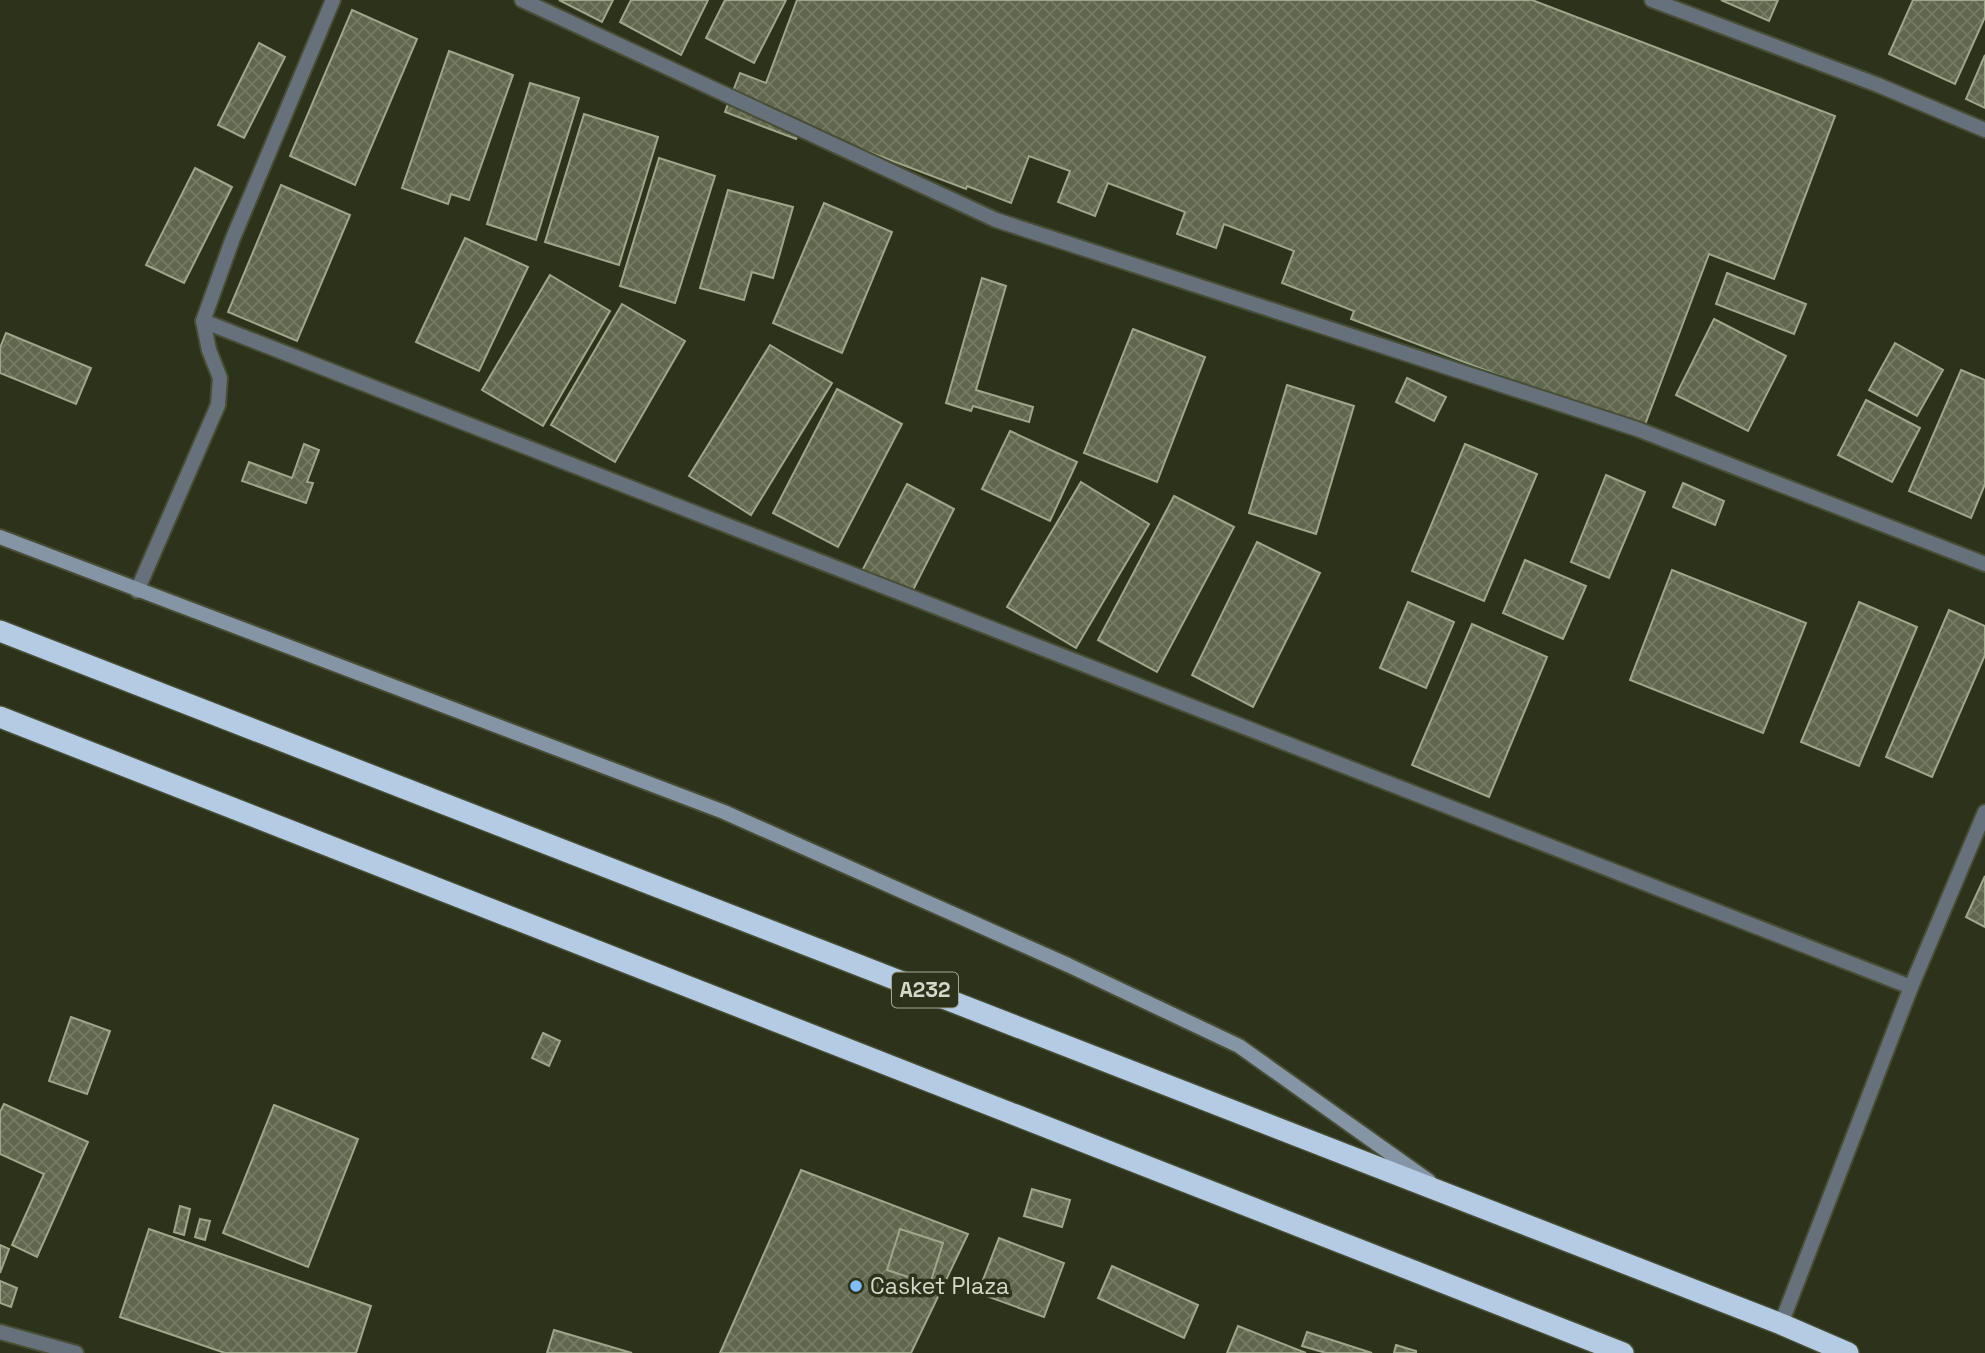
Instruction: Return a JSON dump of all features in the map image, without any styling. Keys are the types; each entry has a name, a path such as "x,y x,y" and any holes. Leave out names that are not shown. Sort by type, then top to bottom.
{"highway":[{"name":"A232","path":"0,631 1781,1324 1848,1353"},
{"path":"0,717 1623,1353"}],"main road":[{"path":"0,537 724,812 1068,965 1239,1046 1447,1194"}],"street":[{"path":"137,591 218,405 219,378 203,321 233,238 333,0"},
{"path":"522,0 996,220 1637,429 1985,564"},
{"path":"1652,0 1878,85 1985,130"},
{"path":"203,321 1911,987"},
{"path":"1781,1324 1911,987 1985,813"},
{"path":"0,1332 76,1353"}],"building":[{"path":"559,0 613,0 602,22"},
{"path":"631,0 708,0 681,55 620,22"},
{"path":"725,0 786,0 754,63 706,38"},
{"path":"797,0 1532,0 1835,116 1774,279 1709,254 1643,430 1351,319 1354,311 1282,283 1294,251 1224,224 1216,248 1177,234 1185,212 1108,183 1095,216 1058,202 1070,171 1029,156 1011,203 967,186 966,189 801,126 796,139 725,112 740,73 766,83"},
{"path":"1721,0 1778,0 1769,21"},
{"path":"1913,0 1985,0 1985,17 1955,84 1889,54"},
{"path":"352,10 417,39 355,185 290,156"},
{"path":"259,43 285,57 244,138 218,125"},
{"path":"449,51 513,75 469,200 451,194 448,204 402,188"},
{"path":"1985,55 1985,108 1966,99"},
{"path":"530,83 579,98 536,240 487,224"},
{"path":"584,114 658,137 619,265 545,242"},
{"path":"659,158 715,176 675,303 620,286"},
{"path":"195,168 232,187 184,283 146,265"},
{"path":"281,185 350,215 297,341 228,312"},
{"path":"728,190 793,207 773,278 752,272 744,300 700,288"},
{"path":"824,203 892,232 842,353 773,323"},
{"path":"465,238 528,267 479,371 416,342"},
{"path":"1727,273 1806,304 1794,334 1716,304"},
{"path":"550,275 610,311 543,426 482,390"},
{"path":"982,278 1006,286 976,390 1033,407 1029,422 973,406 971,411 946,403"},
{"path":"622,304 685,341 615,462 551,425"},
{"path":"1714,319 1786,356 1748,431 1676,395"},
{"path":"1133,329 1205,357 1157,482 1084,453"},
{"path":"6,333 91,368 76,404 0,373 0,348"},
{"path":"1895,343 1943,370 1917,416 1869,390"},
{"path":"770,345 832,383 751,515 689,476"},
{"path":"1961,370 1985,380 1985,484 1971,518 1909,491"},
{"path":"1407,378 1446,397 1434,421 1396,402"},
{"path":"1287,385 1354,406 1316,534 1249,513"},
{"path":"837,389 902,424 838,547 773,513"},
{"path":"1866,400 1920,428 1892,482 1838,455"},
{"path":"1010,431 1077,462 1050,521 982,489"},
{"path":"304,444 319,450 307,482 313,483 306,503 242,481 249,462 292,478"},
{"path":"1465,444 1537,474 1484,601 1412,571"},
{"path":"1606,475 1645,492 1609,578 1571,562"},
{"path":"1081,482 1149,524 1076,648 1007,607"},
{"path":"1683,483 1724,501 1715,525 1673,507"},
{"path":"907,484 954,509 910,596 862,571"},
{"path":"1174,496 1234,527 1157,672 1098,640"},
{"path":"1257,542 1320,573 1253,707 1192,675"},
{"path":"1525,560 1586,586 1563,639 1503,613"},
{"path":"1672,570 1806,623 1763,733 1630,680"},
{"path":"1408,602 1454,622 1426,688 1380,668"},
{"path":"1859,602 1917,627 1859,766 1801,742"},
{"path":"1949,610 1985,626 1985,655 1932,777 1886,757"},
{"path":"1472,624 1547,657 1489,797 1412,765"},
{"path":"1985,876 1985,927 1966,917"},
{"path":"71,1017 110,1031 87,1094 49,1081"},
{"path":"543,1033 560,1041 549,1066 532,1058"},
{"path":"4,1104 88,1142 37,1257 12,1245 44,1174 0,1154 0,1112"},
{"path":"274,1105 358,1139 308,1267 223,1233"},
{"path":"801,1170 968,1234 911,1353 720,1353"},
{"path":"1032,1189 1070,1200 1062,1227 1024,1216"},
{"path":"180,1206 190,1209 184,1235 174,1232"},
{"path":"200,1219 210,1221 205,1240 195,1237"},
{"path":"149,1229 371,1306 356,1353 225,1353 120,1317"},
{"path":"900,1229 943,1243 930,1284 887,1270"},
{"path":"999,1238 1064,1263 1044,1317 978,1293"},
{"path":"0,1245 9,1249 0,1273"},
{"path":"1112,1266 1198,1305 1184,1338 1098,1298"},
{"path":"0,1281 17,1288 11,1307 0,1303"},
{"path":"1238,1326 1306,1353 1227,1353"},
{"path":"554,1330 632,1353 547,1353"},
{"path":"1307,1332 1372,1353 1326,1353 1302,1346"},
{"path":"1396,1345 1416,1351 1416,1353 1394,1353"}],"place":[{"name":"Casket Plaza","path":"856,1286"}]}
